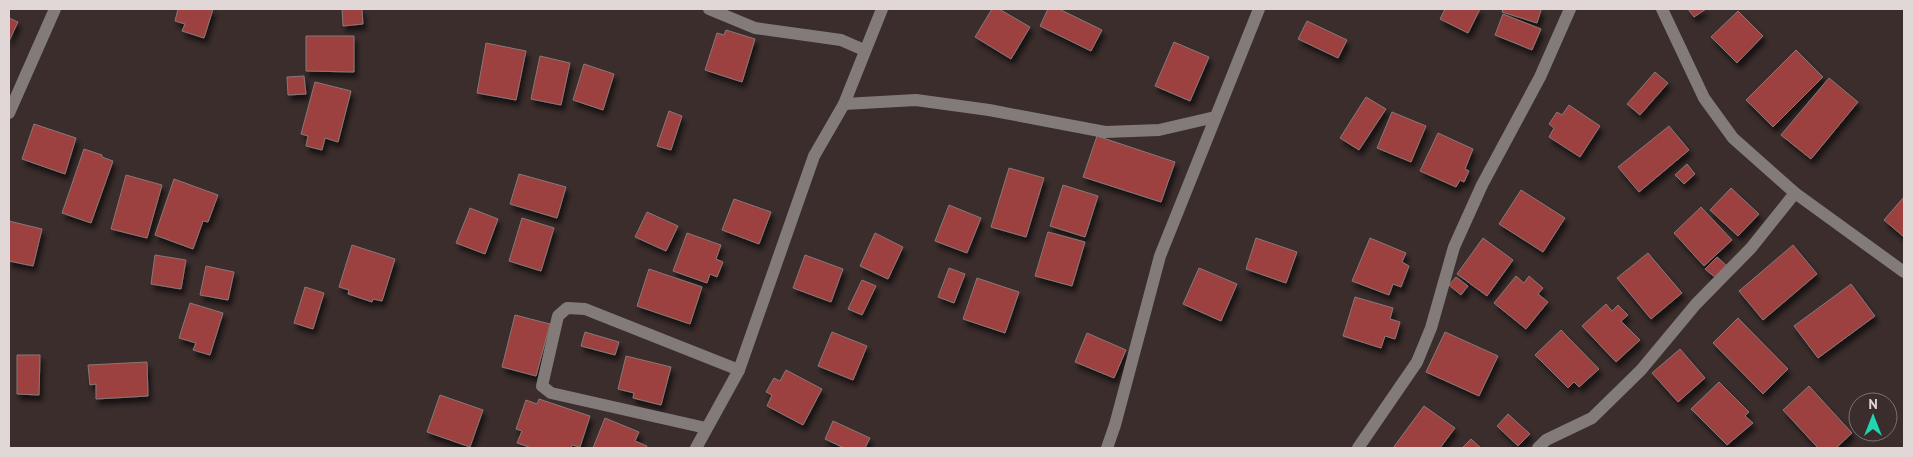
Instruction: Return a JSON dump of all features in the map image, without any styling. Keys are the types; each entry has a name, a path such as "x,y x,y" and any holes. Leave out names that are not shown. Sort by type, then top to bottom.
{"street":[{"path":"9,113 55,9"},
{"path":"709,9 755,28 841,40 864,50"},
{"path":"696,448 739,370 814,156 844,104 882,9"},
{"path":"1107,448 1115,425 1160,256 1259,9"},
{"path":"1358,448 1417,362 1431,328 1454,247 1482,185 1540,77 1570,9"},
{"path":"1662,9 1704,98 1733,138 1795,193 1904,272"},
{"path":"844,104 916,100 989,110 1105,132 1159,130 1215,117"},
{"path":"1538,448 1546,440 1592,418 1642,370 1696,304 1750,248 1795,193"},
{"path":"706,428 551,393 542,386 558,316 567,308 585,309 739,370"}],"building":[{"path":"178,9 213,9 204,38 182,31 185,24 175,21"},
{"path":"342,9 362,9 363,24 343,26"},
{"path":"992,9 999,9 1030,27 1011,59 975,37"},
{"path":"1048,9 1059,9 1102,30 1091,51 1040,26"},
{"path":"1445,9 1480,9 1468,33 1440,19"},
{"path":"1503,9 1541,10 1537,23 1502,12"},
{"path":"1688,9 1706,9 1694,17"},
{"path":"1738,11 1763,36 1737,63 1711,37"},
{"path":"1503,14 1541,29 1532,50 1495,35"},
{"path":"9,18 18,22 9,41"},
{"path":"1307,21 1347,40 1338,58 1298,39"},
{"path":"726,30 755,39 742,82 705,70 717,33 724,35"},
{"path":"306,36 354,36 354,72 306,71"},
{"path":"1174,42 1209,57 1190,101 1155,86"},
{"path":"486,43 526,51 516,100 477,93"},
{"path":"1796,50 1823,77 1773,127 1746,100"},
{"path":"540,56 570,63 561,105 531,99"},
{"path":"584,64 614,74 603,110 573,100"},
{"path":"1655,72 1668,83 1640,115 1627,104"},
{"path":"304,76 306,94 288,95 287,77"},
{"path":"1829,78 1858,102 1811,159 1781,135"},
{"path":"315,82 351,91 338,142 325,138 322,150 306,146 308,136 301,134"},
{"path":"1366,97 1386,109 1359,150 1340,138"},
{"path":"1569,105 1600,126 1580,157 1549,137 1554,128 1549,124 1557,112 1562,115"},
{"path":"669,111 682,116 671,150 657,146"},
{"path":"1392,112 1426,126 1411,162 1377,148"},
{"path":"34,124 76,138 65,174 22,159"},
{"path":"1669,126 1689,150 1639,192 1618,167"},
{"path":"1438,133 1473,149 1465,169 1469,171 1464,182 1460,180 1456,187 1420,171"},
{"path":"1097,136 1175,162 1161,202 1083,177"},
{"path":"84,149 113,161 91,223 62,213"},
{"path":"1687,164 1695,174 1684,184 1675,175"},
{"path":"1009,168 1044,178 1026,237 991,227"},
{"path":"519,174 566,187 557,218 510,204"},
{"path":"126,175 162,185 147,238 111,229"},
{"path":"174,179 218,195 208,222 203,221 193,249 155,235"},
{"path":"1063,185 1098,196 1085,237 1050,226"},
{"path":"1731,188 1759,214 1738,236 1710,210"},
{"path":"1521,190 1565,218 1543,252 1499,224"},
{"path":"734,199 771,212 759,244 722,230"},
{"path":"1904,199 1904,237 1884,220"},
{"path":"949,205 981,218 967,253 935,241"},
{"path":"1701,207 1732,240 1704,266 1674,233"},
{"path":"470,208 498,219 485,254 456,243"},
{"path":"647,212 678,226 666,251 635,237"},
{"path":"522,218 554,228 541,271 509,261"},
{"path":"9,221 42,229 33,266 9,261"},
{"path":"1048,232 1085,242 1072,286 1035,276"},
{"path":"687,233 721,245 716,259 723,262 717,277 710,274 707,283 673,271"},
{"path":"875,233 903,247 888,279 860,266"},
{"path":"1256,238 1297,252 1286,283 1246,269"},
{"path":"1370,238 1406,253 1402,262 1409,266 1401,287 1393,284 1389,295 1352,281"},
{"path":"1483,238 1513,260 1487,296 1457,274"},
{"path":"352,245 395,259 382,301 373,299 372,302 348,294 349,290 339,287"},
{"path":"1793,245 1817,274 1763,320 1739,291"},
{"path":"1648,253 1682,293 1651,319 1617,278"},
{"path":"155,255 186,260 181,289 151,284"},
{"path":"805,255 843,269 831,302 793,288"},
{"path":"1717,257 1728,267 1717,279 1705,269"},
{"path":"206,266 234,272 228,300 200,295"},
{"path":"949,268 965,274 954,303 938,297"},
{"path":"1199,268 1237,284 1221,321 1183,304"},
{"path":"649,269 702,287 690,324 637,306"},
{"path":"1516,276 1524,283 1529,276 1543,288 1538,294 1548,302 1526,329 1494,303"},
{"path":"1456,277 1468,286 1461,295 1449,285"},
{"path":"977,278 1019,292 1005,333 963,319"},
{"path":"862,280 876,286 862,315 848,309"},
{"path":"1851,284 1875,316 1818,358 1794,326"},
{"path":"305,287 324,293 313,329 294,323"},
{"path":"1355,297 1393,308 1390,319 1400,322 1395,339 1385,336 1381,348 1343,336"},
{"path":"190,303 223,313 210,355 193,350 196,343 179,338"},
{"path":"1606,304 1612,311 1618,305 1628,315 1621,321 1640,340 1616,362 1582,326"},
{"path":"515,315 550,324 536,376 502,367"},
{"path":"1738,318 1788,369 1763,394 1713,343"},
{"path":"1561,330 1599,369 1579,387 1574,382 1568,388 1535,355"},
{"path":"585,332 619,342 615,355 581,346"},
{"path":"832,332 867,346 853,380 818,366"},
{"path":"1445,332 1498,356 1479,396 1426,372"},
{"path":"1087,333 1126,350 1114,378 1075,362"},
{"path":"1680,349 1705,378 1678,402 1652,373"},
{"path":"17,355 40,355 39,395 17,394"},
{"path":"626,356 671,367 661,405 633,398 634,393 618,389"},
{"path":"147,362 148,396 96,399 96,384 90,385 88,365"},
{"path":"786,370 822,389 803,425 767,406 772,395 766,392 774,378 780,381"},
{"path":"1719,382 1749,412 1745,416 1753,423 1727,445 1691,409"},
{"path":"1809,386 1848,429 1848,437 1836,448 1818,448 1783,410"},
{"path":"440,395 483,410 470,447 427,432"},
{"path":"539,399 590,416 580,447 572,445 571,448 532,448 517,443 522,431 516,429 526,400 537,404"},
{"path":"1424,406 1455,428 1440,448 1393,448"},
{"path":"1508,414 1530,434 1518,446 1497,426"},
{"path":"605,418 639,432 635,441 647,446 646,448 593,448"},
{"path":"833,421 870,438 865,448 844,448 825,439"},
{"path":"1471,439 1481,448 1462,448"}]}
